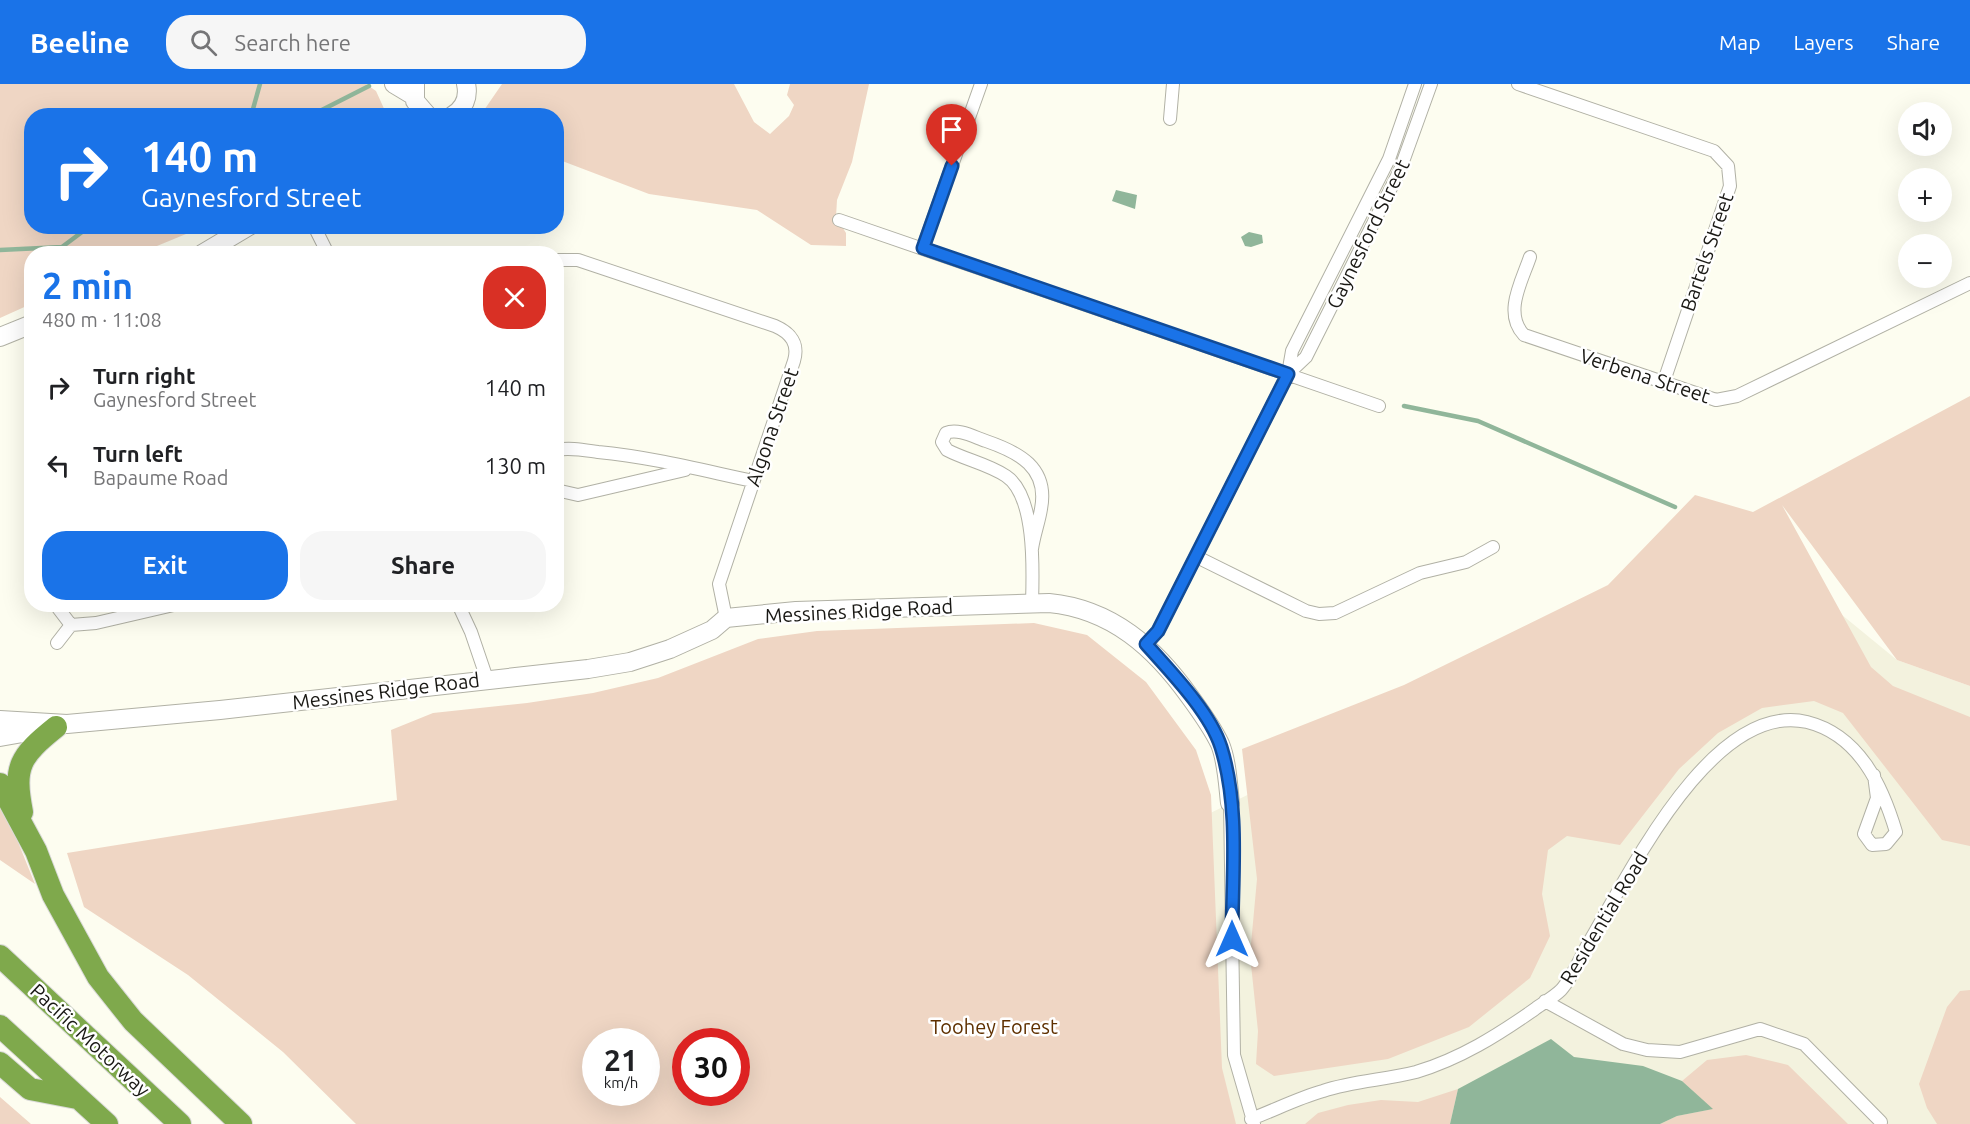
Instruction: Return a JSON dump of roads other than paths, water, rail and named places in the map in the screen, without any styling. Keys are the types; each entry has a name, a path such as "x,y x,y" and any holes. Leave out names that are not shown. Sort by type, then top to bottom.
{"highway":[{"path":"25,829 18,788 18,770 30,748 62,726"},
{"path":"0,784 25,829 53,895 109,993 133,1022 241,1124"},
{"name":"Pacific Motorway","path":"0,956 180,1124"},
{"path":"0,1026 107,1124"},
{"path":"0,1063 30,1089 79,1099"}],"street":[{"path":"394,84 412,99"},
{"path":"923,248 981,84"},
{"path":"1170,119 1173,84"},
{"name":"Gaynesford Street","path":"1146,644 1158,631 1197,557 1288,374 1292,351 1394,149 1415,84"},
{"name":"Gaynesford Street","path":"1288,374 1306,357 1395,181 1410,146 1431,84"},
{"name":"Bartels Street","path":"1518,84 1714,151 1727,162 1731,175 1730,186 1663,384"},
{"path":"461,108 468,86"},
{"path":"839,220 1379,406"},
{"path":"215,246 236,234"},
{"name":"Verbena Street","path":"1530,257 1513,311 1515,323 1524,334 1709,399 1731,399 1970,283"},
{"name":"Algona Street","path":"564,260 578,260 775,326 790,336 795,345 796,357 719,585 726,618"},
{"path":"0,337 24,327"},
{"path":"1032,549 1042,503 1039,483 1029,462 1012,450 957,431 947,432 942,440 946,449 1004,475 1014,483 1025,512 1032,549 1032,603"},
{"path":"564,450 645,457 753,481"},
{"path":"564,492 578,495 672,472 696,470"},
{"path":"1197,557 1306,611 1324,614 1339,611 1426,571 1466,562 1493,547"},
{"name":"Messines Ridge Road","path":"0,737 62,726 630,662 670,650 712,630 726,618 796,611 1032,603 1062,604 1090,611 1125,628 1146,644 1174,675 1207,721 1221,746 1230,803 1232,1036 1234,1055 1253,1121"},
{"path":"61,612 71,625"},
{"path":"57,643 71,625 96,623 143,612"},
{"path":"462,612 487,679"},
{"name":"Residential Road","path":"1253,1121 1324,1090 1414,1072 1444,1063 1497,1035 1561,990 1667,812 1696,775 1722,748 1757,727 1792,719 1827,727 1856,751 1874,775 1896,832 1886,844 1872,845 1864,834 1877,798 1874,775"},
{"name":"Messines Ridge Road","path":"0,720 62,726"},
{"path":"1545,1001 1623,1044 1647,1050 1680,1052 1760,1029 1804,1044 1881,1122"}],"waterway":[{"path":"253,108 260,84"},
{"path":"326,108 369,86"},
{"path":"63,246 79,234"},
{"path":"0,250 24,249"},
{"path":"1404,406 1478,421 1675,507"}],"park label":[{"name":"Toohey Forest","path":"994,1027"}]}
